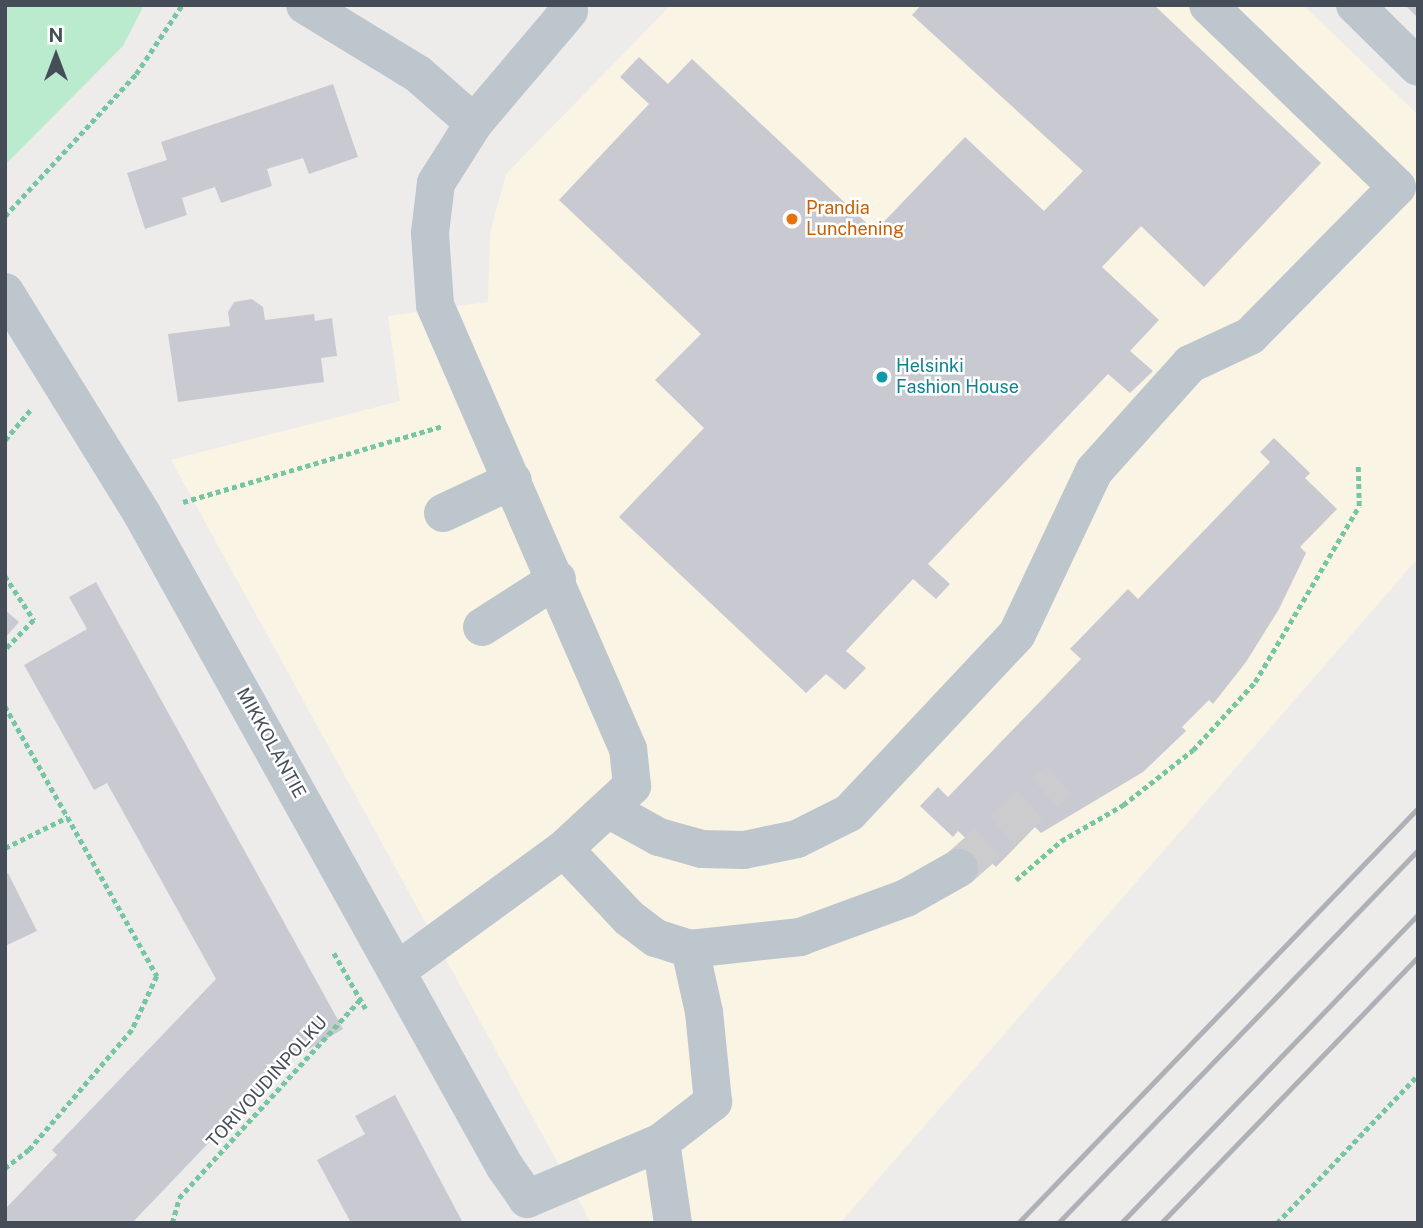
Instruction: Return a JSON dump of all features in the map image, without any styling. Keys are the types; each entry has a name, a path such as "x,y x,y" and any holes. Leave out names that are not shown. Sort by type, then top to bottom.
{"street":[{"path":"305,5 418,74 474,123"},
{"path":"610,810 659,837 702,849 744,850 797,839 849,813 1017,634 1094,471 1190,364 1250,336 1397,187 1209,5"},
{"path":"1355,5 1418,67"},
{"path":"398,970 564,849 610,810 632,786 628,749 504,444 435,305 430,233 436,183 474,123 569,11"},
{"name":"MIKKOLANTIE","path":"5,292 142,513 505,1167 527,1199 661,1142"},
{"path":"443,513 504,444"},
{"path":"482,627 557,579"},
{"path":"564,849 629,918 656,938 690,949 800,937 906,898 959,868"},
{"path":"673,1223 661,1142 713,1102 704,1012 690,949"}],"path":[{"path":"5,216 31,194 136,74 182,5"},
{"path":"5,440 33,407"},
{"path":"142,513 504,444"},
{"path":"1016,880 1060,842 1123,805 1193,750 1255,682 1359,506 1358,464"},
{"path":"5,576 34,620 5,650"},
{"path":"5,706 157,976 132,1030 29,1150 5,1169"},
{"path":"5,848 68,817"},
{"name":"TORIVOUDINPOLKU","path":"172,1223 179,1198 359,1001 398,970"},
{"path":"1277,1223 1418,1075"}],"shaded area":[{"path":"671,5 1303,5 1418,115 1418,558 840,1223 591,1223 171,460 400,401 388,316 488,302 490,233 506,174"}],"green space":[{"path":"5,5 144,5 123,46 5,165"}],"building":[{"name":"Helsinki Fashion House","path":"921,5 1154,5 1321,163 1204,287 1141,226 1102,267 1159,320 1130,351 1153,371 1130,393 1108,374 928,564 950,584 936,599 913,579 846,651 866,668 845,690 826,674 806,693 619,517 704,428 655,380 701,334 559,200 649,104 620,77 639,57 668,84 692,59 875,231 965,137 1044,211 1083,171 912,15"},
{"path":"1405,5 1418,5 1418,18"},
{"path":"333,84 358,157 309,174 303,158 267,169 272,186 221,203 215,187 182,198 187,215 145,229 127,173 167,160 161,142"},
{"path":"252,299 263,307 265,320 314,314 315,321 332,318 337,356 321,358 324,382 178,402 168,334 230,326 228,312 234,302"},
{"path":"1274,438 1310,473 1305,478 1337,509 1300,547 1306,553 1279,609 1246,662 1213,704 1209,700 1182,727 1186,731 1143,772 1041,833 1035,827 996,867 958,831 953,837 920,806 938,787 948,797 1081,659 1070,649 1128,589 1138,599 1270,462 1260,452"},
{"path":"96,582 343,1029 285,1063 132,1223 5,1223 5,1209 57,1155 52,1150 216,979 107,783 94,790 24,665 87,629 69,597"},
{"path":"5,610 19,622 5,638"},
{"path":"8,873 37,931 5,946 5,875"},
{"path":"395,1095 463,1223 351,1223 317,1160 365,1134 355,1116"}],"tunnel":[{"path":"959,868 1059,780"}],"railway":[{"path":"1018,1223 1418,808"},
{"path":"1058,1223 1418,850"},
{"path":"1121,1223 1418,914"},
{"path":"1161,1223 1418,957"}],"place":[{"name":"Prandia Lunchening","path":"792,219"},
{"name":"Helsinki Fashion House","path":"882,377"}]}
